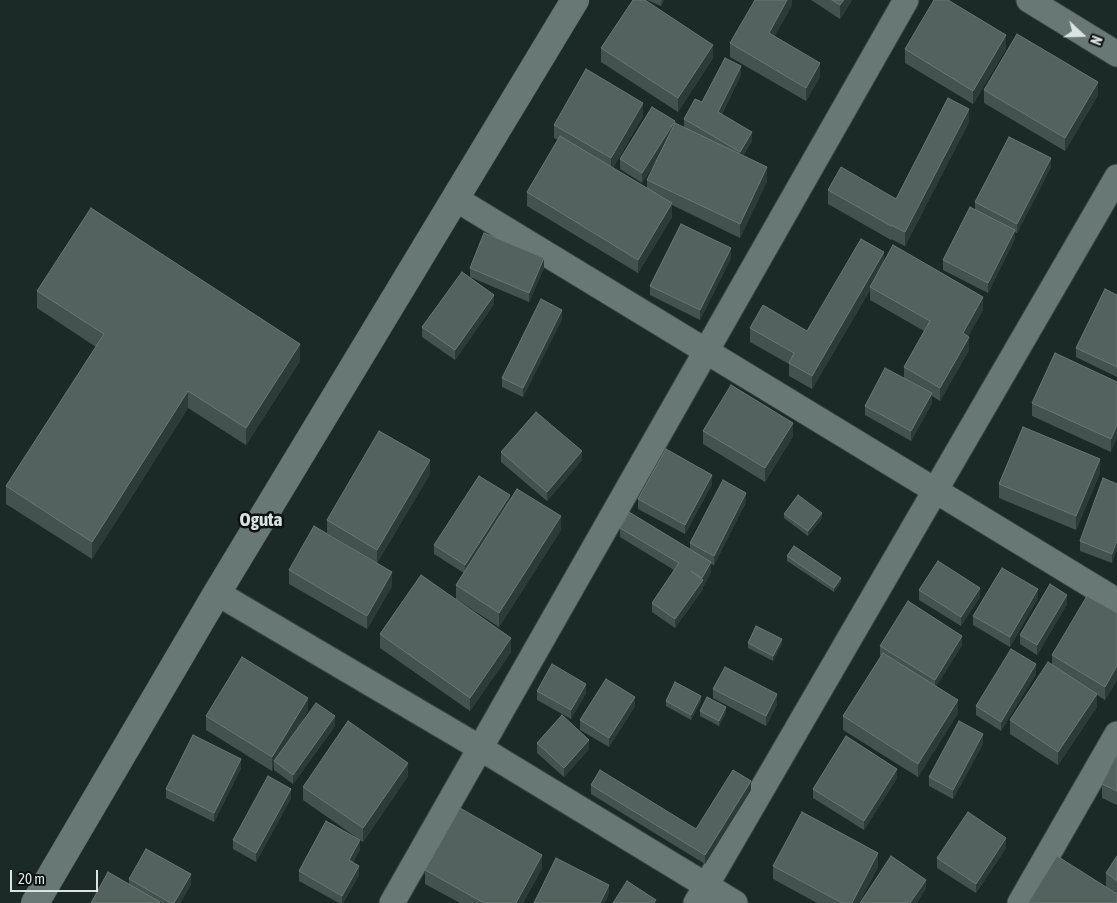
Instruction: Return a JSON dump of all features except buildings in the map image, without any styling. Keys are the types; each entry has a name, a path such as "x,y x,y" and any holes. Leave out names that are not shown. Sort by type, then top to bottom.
{"street":[{"path":"35,903 218,593 576,0"},
{"path":"392,903 906,0"},
{"path":"1029,0 1117,54"},
{"path":"701,894 1117,177"},
{"path":"456,199 1117,602"},
{"path":"218,593 480,748 701,894 735,903"},
{"path":"1020,903 1117,734"}],"district":[{"name":"Oguta","path":"261,520"}]}
